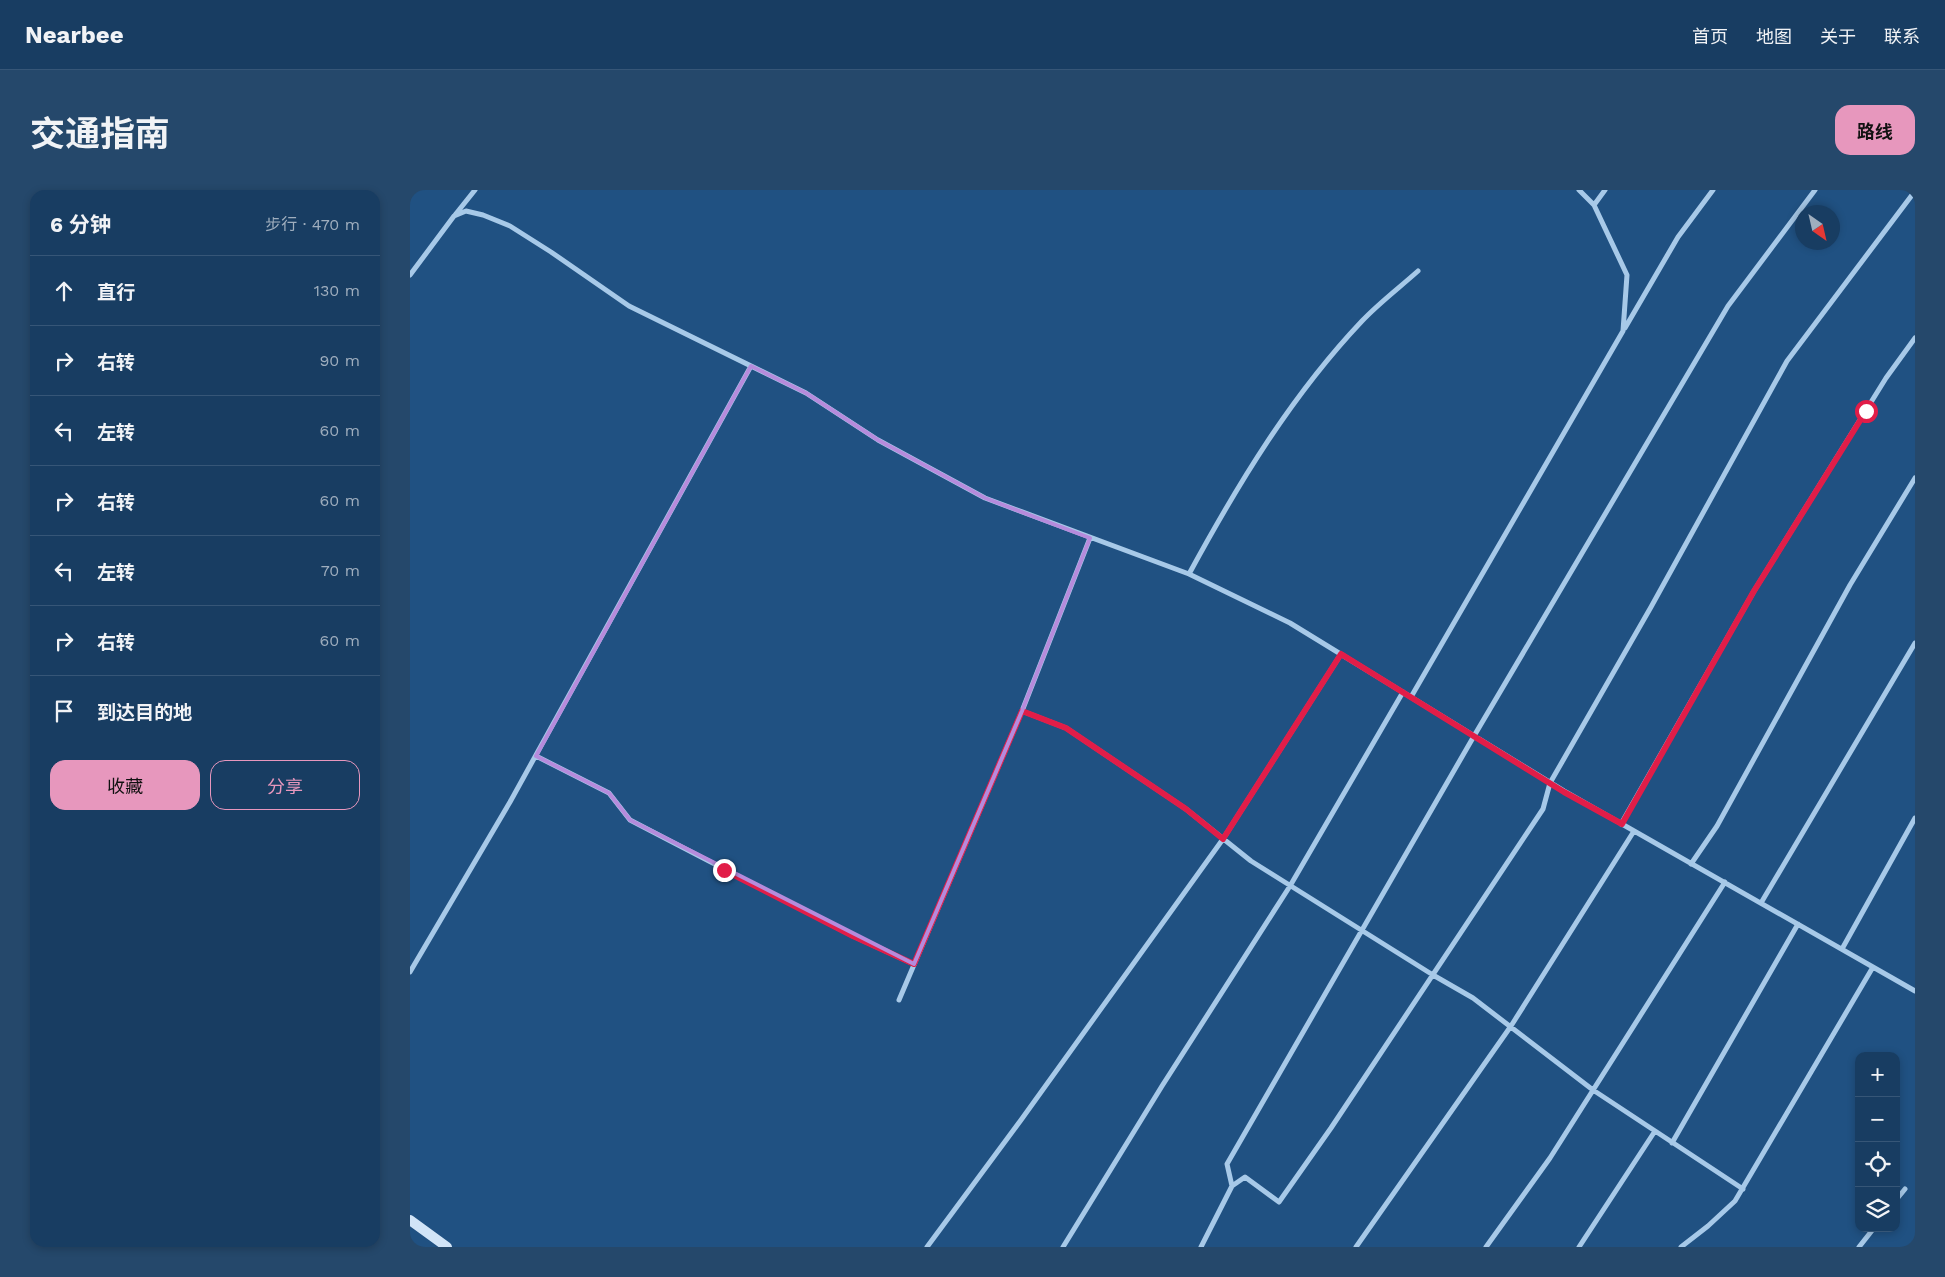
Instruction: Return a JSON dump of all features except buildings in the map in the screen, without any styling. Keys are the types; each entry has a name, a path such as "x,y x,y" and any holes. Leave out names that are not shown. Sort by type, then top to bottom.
{"street":[{"path":"410,275 474,190"},
{"path":"1579,190 1594,205 1628,274 1623,331"},
{"path":"1594,205 1605,190"},
{"path":"1411,697 1678,237 1713,190"},
{"path":"1232,1186 1227,1164 1474,736 1728,306 1815,190"},
{"path":"1201,1247 1232,1186 1245,1178 1279,1202 1331,1128 1543,810 1550,783 1651,607 1787,361 1915,191"},
{"path":"454,216 466,211 483,215 510,226 629,306 806,393 878,440 985,498 1189,574 1290,623 1550,783 1915,991"},
{"path":"1189,574 1225,507 1267,441 1319,370 1362,320 1418,271"},
{"path":"1622,824 1754,591 1886,378 1915,338"},
{"path":"410,972 536,756 751,366"},
{"path":"1691,864 1717,826 1850,585 1915,478"},
{"path":"899,1000 1022,711 1090,538"},
{"path":"1761,903 1915,642"},
{"path":"927,1247 1021,1120 1223,839 1341,654"},
{"path":"1063,1247 1162,1086 1290,886 1403,692"},
{"path":"1022,711 1066,728 1186,809 1251,861 1433,975 1474,998 1593,1090 1743,1189"},
{"path":"536,756 609,793 630,820 853,936 914,964"},
{"path":"1842,949 1915,818"},
{"path":"1356,1247 1511,1026 1634,831"},
{"path":"1486,1247 1550,1158 1725,882"},
{"path":"1672,1143 1798,924"},
{"path":"1681,1247 1708,1226 1735,1201 1873,967"},
{"path":"1579,1247 1655,1131"},
{"path":"1900,1194 1904,1189"},
{"path":"410,1220 446,1247"},
{"path":"1859,1247 1871,1232"}],"highlighted area":[{"path":"751,366 806,393 878,440 985,498 1090,538 1022,711 914,964 630,820 609,793 536,756"}],"route":[{"path":"724,870 853,936 914,964 1022,711 1066,728 1186,809 1223,839 1341,654 1564,792 1622,824 1754,591 1866,411"}]}
